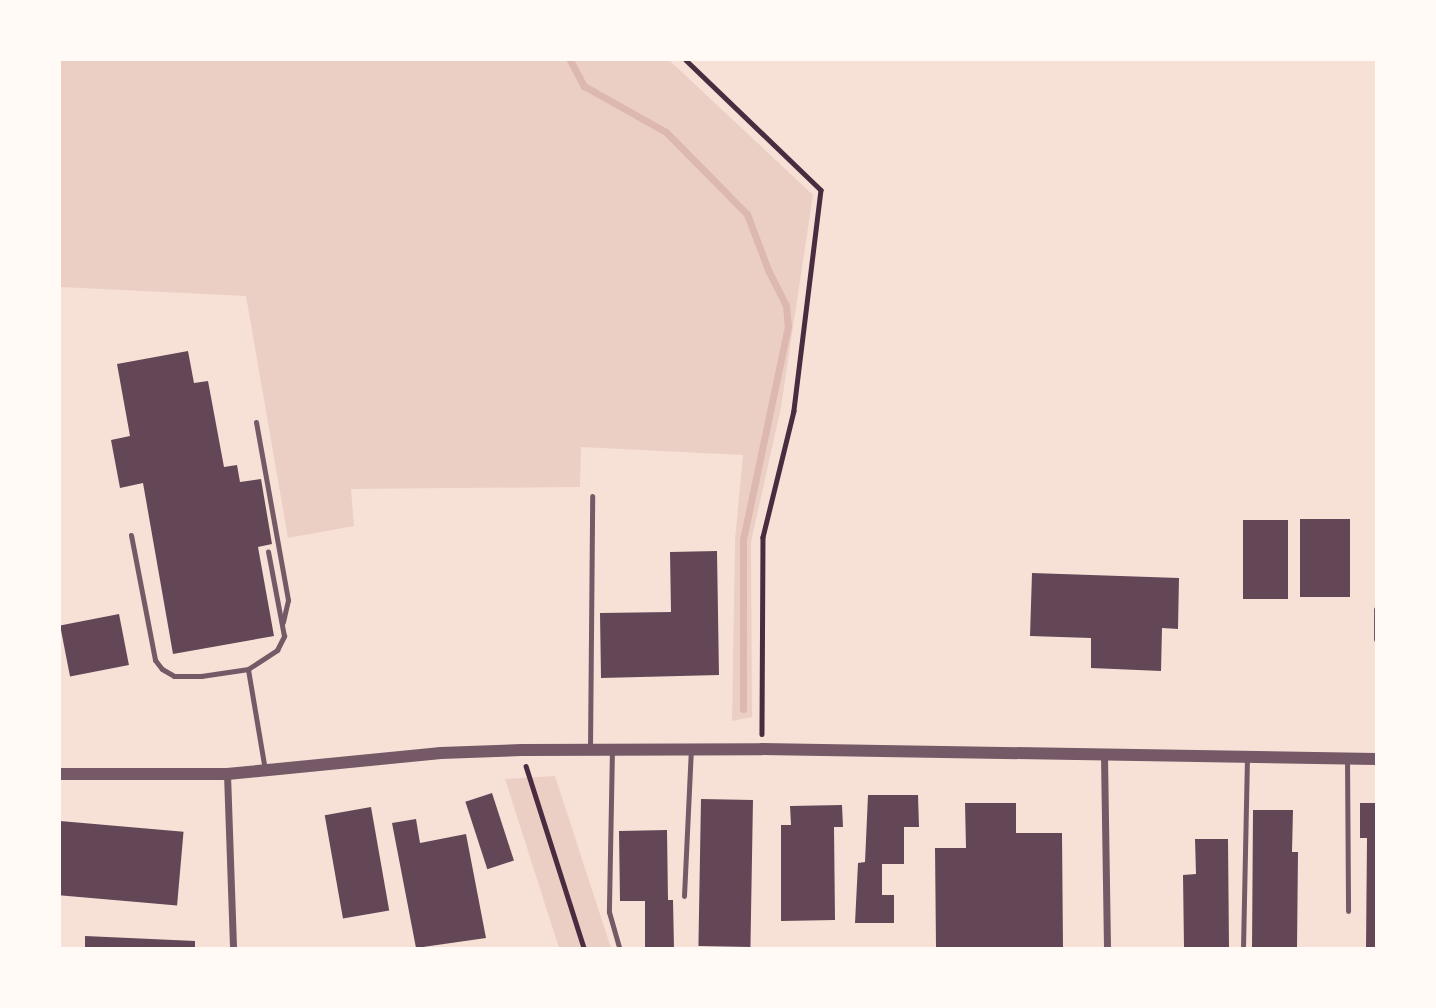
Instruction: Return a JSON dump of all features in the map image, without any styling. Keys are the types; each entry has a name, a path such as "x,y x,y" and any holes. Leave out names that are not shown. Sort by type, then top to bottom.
{"street":[{"path":"60,774 227,774 441,753 522,750 762,749 1377,759"},
{"path":"1104,756 1107,948"},
{"path":"227,774 233,948"}],"lane":[{"path":"256,422 288,600 282,625"},
{"path":"590,750 592,496"},
{"path":"131,535 155,660 162,669 174,676 201,676 248,669 282,645 282,625 268,551"},
{"path":"1377,609 1377,639"},
{"path":"248,669 265,770"},
{"path":"612,749 609,912 620,948"},
{"path":"684,896 691,749"},
{"path":"1243,948 1247,757"},
{"path":"1347,758 1348,911"}],"path":[{"path":"686,60 821,190 794,411 763,537 762,749"},
{"path":"522,750 584,948"}],"shaded area":[{"path":"60,60 669,60 813,195 781,407 751,542 752,717 732,721 735,540 743,455 581,447 580,487 351,489 354,526 288,538 246,296 60,287"},
{"path":"555,776 611,948 559,948 505,779"}],"building":[{"path":"188,351 194,383 208,381 224,467 237,465 240,482 261,479 272,544 258,547 274,636 173,654 143,483 120,488 111,440 130,436 117,364"},
{"path":"1300,519 1350,519 1350,597 1300,597"},
{"path":"1243,520 1288,520 1288,599 1243,599"},
{"path":"717,551 719,675 601,678 600,613 671,612 670,552"},
{"path":"1032,573 1179,578 1178,629 1162,628 1161,671 1091,668 1091,638 1030,636"},
{"path":"119,614 129,665 70,676 60,625"},
{"path":"492,793 514,861 487,869 465,802"},
{"path":"868,795 918,795 919,827 904,827 904,864 882,864 882,895 894,895 894,923 855,923 858,863 865,862"},
{"path":"701,799 753,800 750,947 698,946"},
{"path":"965,803 1016,803 1016,833 1062,833 1063,948 936,948 935,848 966,848"},
{"path":"1360,803 1376,803 1376,948 1366,948 1367,838 1360,838"},
{"path":"842,805 843,827 834,827 835,920 781,921 781,825 791,825 790,806"},
{"path":"371,807 389,910 343,919 325,815"},
{"path":"1253,810 1293,810 1292,852 1298,852 1297,948 1252,948"},
{"path":"416,819 420,843 466,834 486,938 416,948 392,823"},
{"path":"60,821 184,832 177,906 60,895"},
{"path":"667,830 668,900 673,900 674,948 645,948 645,901 620,901 619,831"},
{"path":"1195,839 1228,839 1229,948 1184,948 1183,875 1196,874"},
{"path":"85,936 195,941 195,948 85,948"}],"waterway":[{"path":"570,60 584,86 666,132 747,214 768,270 786,305 788,326 743,539 743,709"}]}
